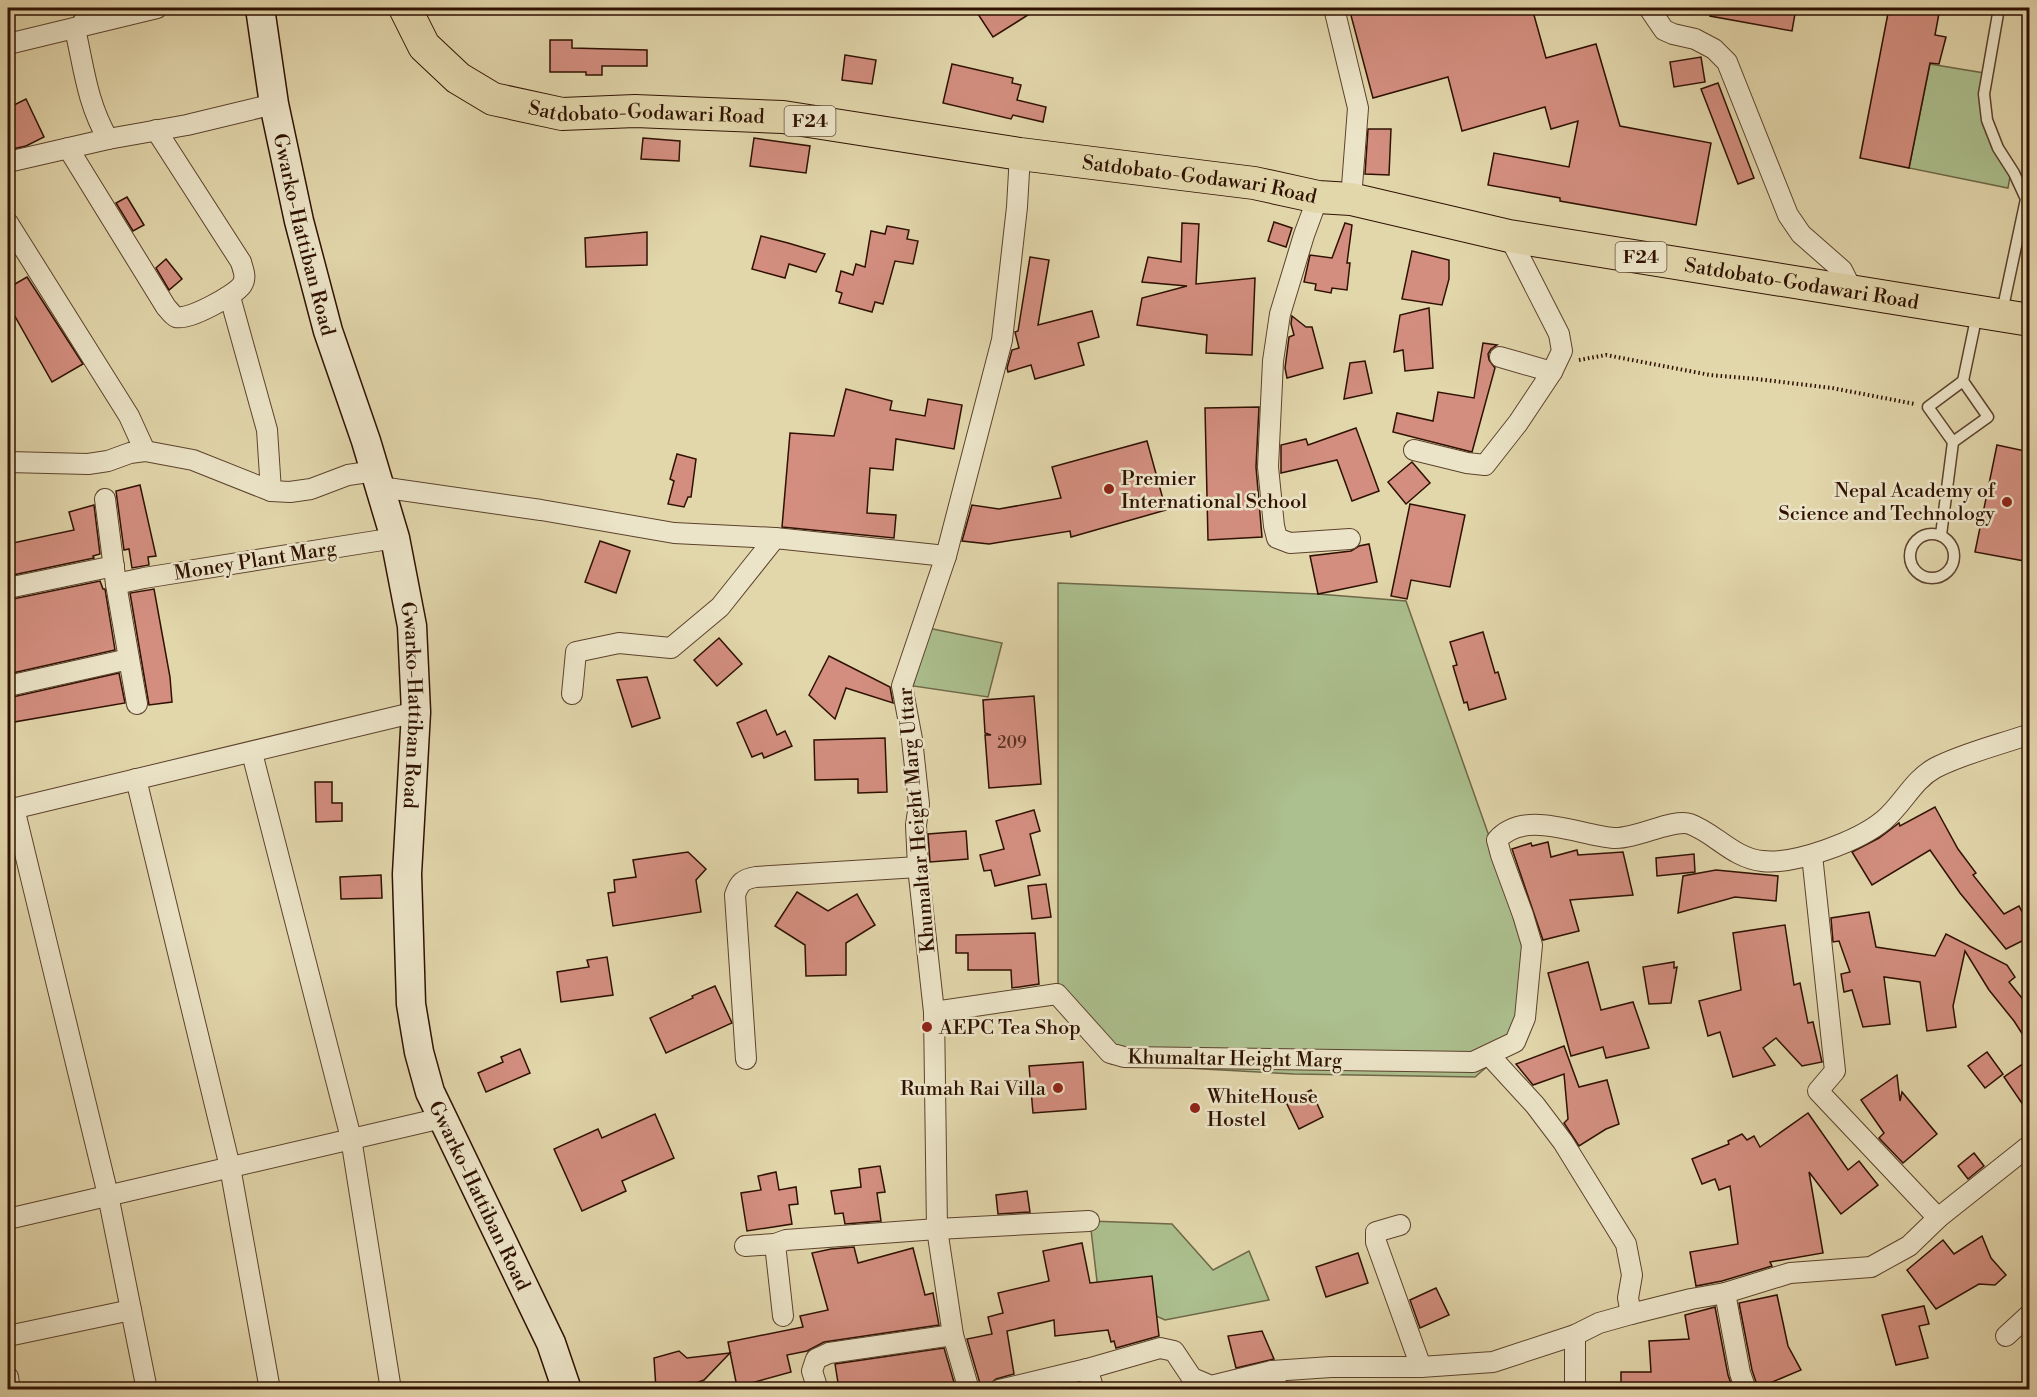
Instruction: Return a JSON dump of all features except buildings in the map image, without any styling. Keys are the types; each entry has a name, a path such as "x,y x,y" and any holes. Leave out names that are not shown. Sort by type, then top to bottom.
{"main road":[{"name":"Gwarko-Hattiban Road","path":"260,8 274,104 299,221 328,331 395,538 412,626 416,712 407,874 411,1004 419,1052 430,1092 551,1343 561,1388"},
{"name":"Satdobato-Godawari Road","path":"405,8 424,46 458,78 494,99 562,114 635,111 783,117 1020,154 1254,183 1318,197 1351,199 1509,236 2003,315"}],"street":[{"path":"8,44 157,8"},
{"path":"1334,8 1358,108 1351,199"},
{"path":"1649,8 1664,30 1695,39 1714,50 1727,62 1788,215 1802,234 1842,270 1852,290"},
{"path":"75,29 88,95 97,121 108,139"},
{"path":"8,162 108,139 187,125 274,104"},
{"path":"68,148 166,307 175,317 184,318 230,297 242,284 245,275 241,262 156,130"},
{"name":"Khumaltar Height Marg Uttar","path":"969,1389 953,1335 937,1228 934,1012 918,867 916,825 919,804 912,739 902,686 946,555 1002,340 1017,207 1020,154"},
{"path":"1318,197 1280,314 1273,361 1268,466 1277,538 1290,543 1350,539"},
{"path":"8,223 129,416 145,451"},
{"path":"1414,450 1485,465 1518,423 1553,370 1562,351 1559,334 1509,236"},
{"path":"230,297 267,430 271,491"},
{"path":"1500,357 1553,370"},
{"path":"8,462 88,464 145,451 193,460 271,491 290,492 311,489 348,475 674,533 775,538 946,555"},
{"path":"105,499 115,575 137,704"},
{"name":"Money Plant Marg","path":"8,588 115,575 144,578 395,538"},
{"path":"572,694 576,652 619,643 671,648 720,607 775,538"},
{"path":"8,686 129,659"},
{"path":"147,1389 108,1195 11,809 416,712"},
{"name":"Khumaltar Height Marg","path":"934,1012 1057,994 1110,1053 1124,1057 1473,1062 1490,1056 1515,1042 1525,1018 1532,945 1497,840 1503,833 1521,825 1561,826 1598,837 1620,838 1688,823 1741,856 1761,861 1784,861 1812,855 1842,844 1884,820 1920,779 1935,768 2030,734"},
{"path":"252,753 351,1138 391,1389"},
{"path":"136,779 230,1167 270,1389"},
{"path":"1812,855 1835,1071 1818,1091 1938,1218"},
{"path":"746,1059 735,895 738,885 745,879 756,877 918,867"},
{"path":"1490,1056 1535,1105 1563,1142 1626,1244 1632,1275 1628,1298 1631,1314"},
{"path":"8,1219 442,1118"},
{"path":"999,1389 1088,1369 1160,1348 1174,1351 1192,1378 1211,1386 1275,1380 1331,1367 1493,1362 1575,1335 1599,1323 1691,1299 1725,1293 1790,1273 1870,1267 1909,1246 1938,1218 2030,1145"},
{"path":"745,1246 775,1244 786,1240 937,1228 1089,1221"},
{"path":"1400,1226 1376,1232 1376,1242 1421,1366"},
{"path":"775,1244 783,1317"},
{"path":"1725,1293 1740,1373 1746,1389"},
{"path":"8,1336 131,1310"},
{"path":"2006,1336 2030,1314"},
{"path":"818,1389 812,1371 816,1359 829,1353 953,1335"},
{"path":"1575,1335 1575,1389"},
{"path":"1088,1369 1094,1389"},
{"path":"8,1377 10,1389"}],"lane":[{"path":"75,29 84,8"},
{"path":"1941,535 1953,442 1928,407 1963,381 2003,315 2028,199 1998,148 1987,120 1984,94 1999,8"},
{"path":"1953,442 1988,417 1963,381"},
{"path":"1926,535 1941,535 1951,545 1954,559 1952,566 1941,576 1927,577 1915,570 1911,564 1911,549 1920,538 1926,535"}],"path":[{"path":"1553,370 1590,356 1606,355 1710,375 1832,388 1928,407"}],"green space":[{"path":"1930,64 1984,73 1983,93 2011,171 2008,188 1909,168"},
{"path":"1058,583 1318,594 1406,601 1489,836 1531,939 1515,1042 1475,1077 1294,1074 1111,1064 1058,1007"},
{"path":"928,628 1002,643 988,697 913,686"},
{"path":"1090,1221 1172,1224 1213,1270 1249,1251 1269,1300 1165,1320 1098,1290"}],"place":[{"name":"Premier International School","path":"1109,489"},
{"name":"Nepal Academy of Science and Technology","path":"2007,502"},
{"name":"AEPC Tea Shop","path":"927,1027"},
{"name":"Rumah Rai Villa","path":"1058,1088"},
{"name":"WhiteHouse Hostel","path":"1195,1108"}]}
